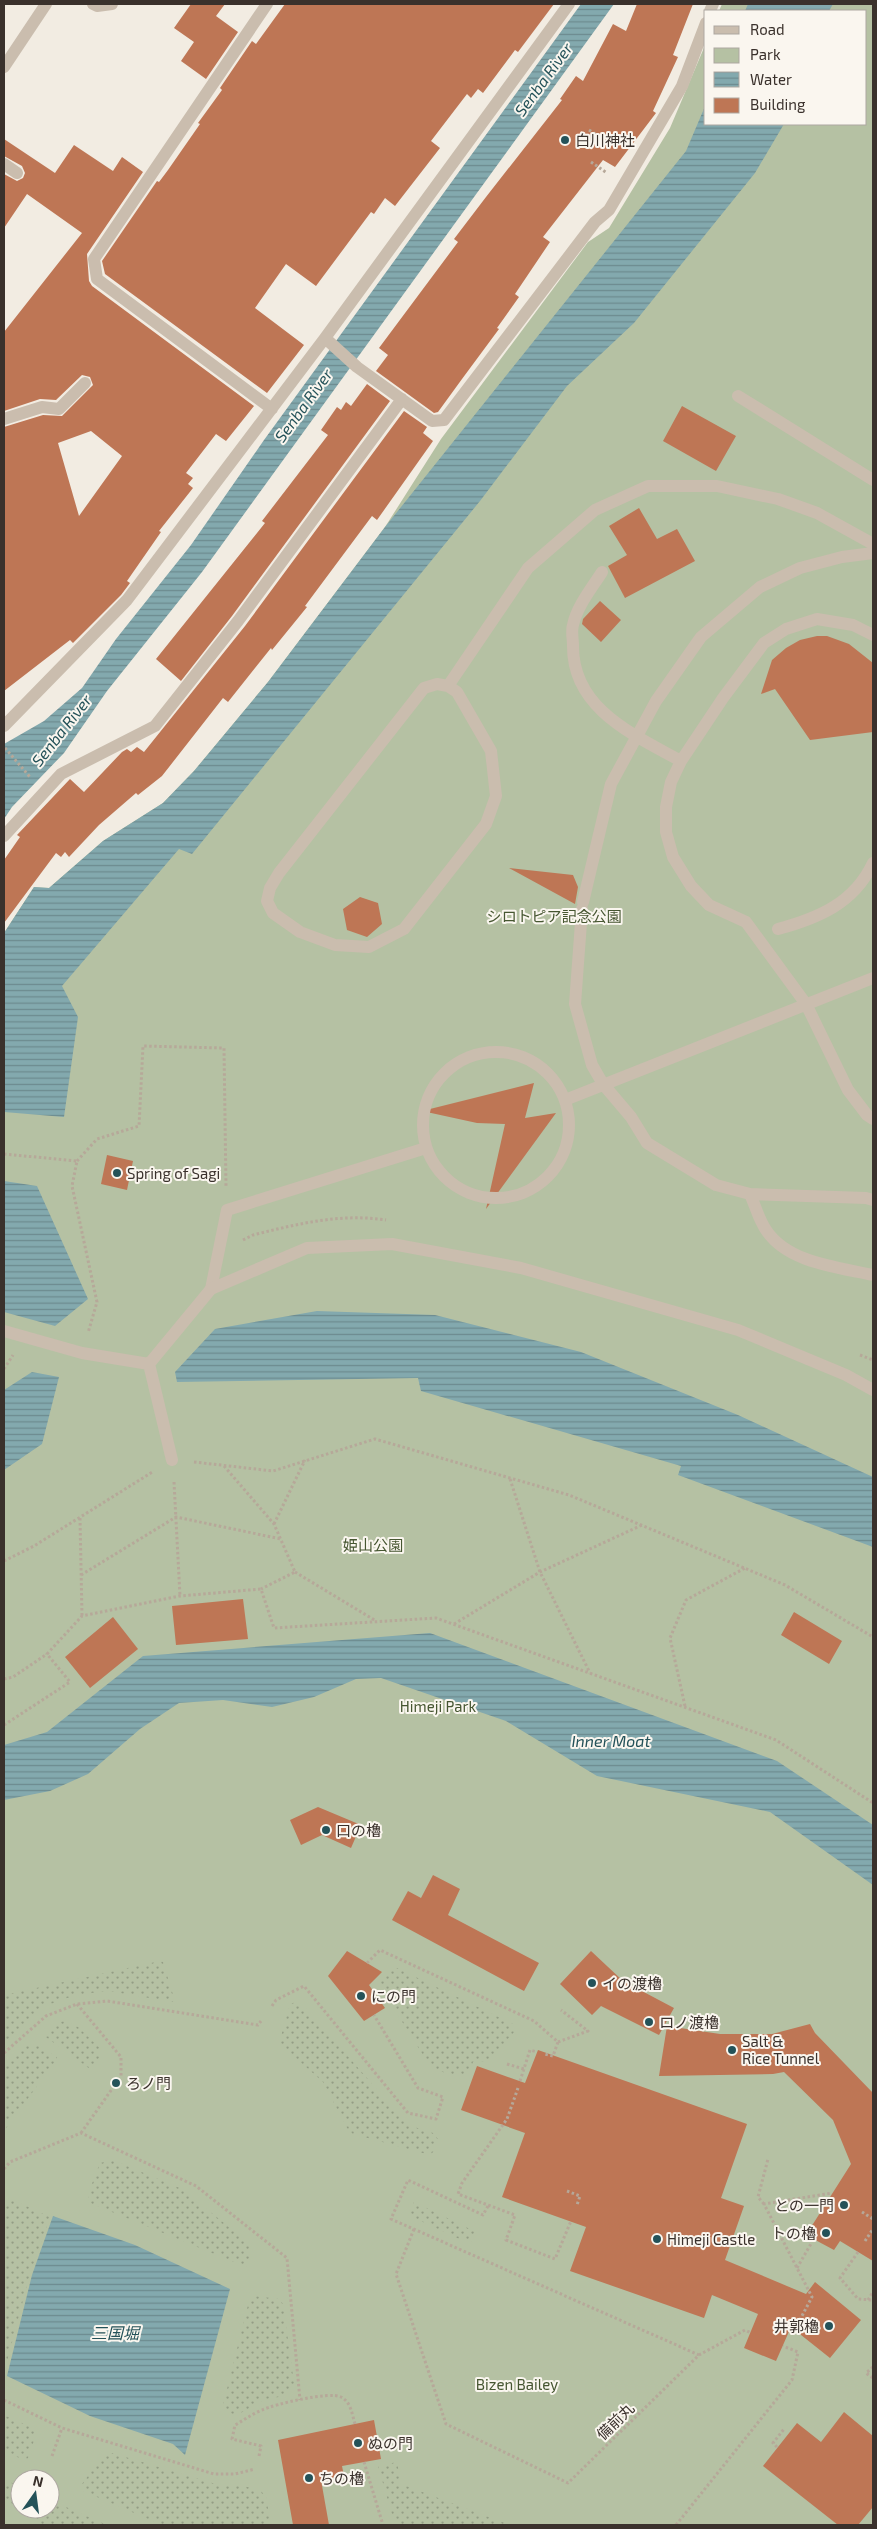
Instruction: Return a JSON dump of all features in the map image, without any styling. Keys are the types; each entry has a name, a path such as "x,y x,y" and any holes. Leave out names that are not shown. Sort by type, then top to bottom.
{"street":[{"path":"4,67 46,4"},
{"path":"93,4 96,6 112,4"},
{"path":"266,4 94,259 96,278 272,409"},
{"path":"4,726 127,600 325,338 569,4"},
{"path":"325,338 357,367 432,421 444,420 595,222 609,210 682,86 704,28"},
{"path":"4,164 18,173"},
{"path":"4,419 42,407 59,409 85,384"},
{"path":"738,396 873,480"},
{"path":"4,836 61,774 155,726 238,621 402,399"},
{"path":"448,686 528,568 595,510 648,486 717,486 778,499 817,513 873,544"},
{"path":"873,553 842,557 800,568 760,588 700,637 656,701 611,784 582,905 575,1004 592,1065 603,1084 631,1117 647,1143 716,1185 750,1194 866,1198 873,1200"},
{"path":"602,572 583,602 573,625 574,670 583,691 605,714 636,736 681,761"},
{"path":"873,635 853,624 817,619 786,629 764,643 722,698 681,761 671,782 666,807 666,832 673,857 691,886 709,905 746,922 806,1004 848,1090 866,1115 873,1120"},
{"path":"437,684 448,686 457,692 491,751 496,796 486,824 404,929 369,947 335,945 300,932 273,913 267,901 270,888 279,873 424,688 437,684"},
{"path":"778,929 807,921 837,906 852,895 868,875 873,864"},
{"path":"565,1100 873,978"},
{"path":"486,1053 505,1053 536,1064 558,1087 565,1100 569,1129 562,1157 550,1175 535,1187 509,1197 478,1196 454,1185 440,1172 426,1148 423,1119 431,1091 445,1072 462,1061 486,1053"},
{"path":"211,1289 227,1210 426,1148"},
{"path":"750,1194 766,1230 777,1242 800,1258 873,1275"},
{"path":"149,1364 211,1289 307,1248 392,1244 520,1268 738,1330 846,1375 873,1390"},
{"path":"4,1331 82,1353 149,1364"},
{"path":"149,1364 172,1460"}],"path":[{"path":"590,130 638,161"},
{"path":"4,746 23,769"},
{"path":"82,1353 97,1302 72,1186 76,1161 97,1139 139,1126 143,1046 224,1048 227,1210"},
{"path":"4,1154 76,1161"},
{"path":"4,1561 34,1546 172,1460 273,1471 375,1439 569,1495 785,1585 873,1637"},
{"path":"172,1460 180,1596"},
{"path":"274,1524 305,1460"},
{"path":"223,1465 274,1524 295,1572 378,1622"},
{"path":"510,1478 540,1572 590,1673"},
{"path":"81,1575 176,1517 281,1540"},
{"path":"80,1518 82,1616"},
{"path":"453,1624 540,1572 642,1525"},
{"path":"685,1707 670,1638 686,1600 745,1568"},
{"path":"4,1679 13,1678 47,1654 82,1616 180,1596 261,1589 295,1572"},
{"path":"261,1589 274,1628 436,1618 776,1740 873,1803"},
{"path":"4,1724 70,1682 47,1654"},
{"path":"367,1963 380,1950 534,2022 558,2042"},
{"path":"272,2006 276,2000 304,1986 408,2113 436,2119 443,2097 418,2088 374,2015"},
{"path":"4,2053 46,2016 77,2004 107,2001 258,2025 261,2021"},
{"path":"77,2004 121,2057 121,2076"},
{"path":"558,2042 588,2031 561,2010"},
{"path":"544,2054 553,2056 558,2042"},
{"path":"520,2081 530,2050 537,2052"},
{"path":"506,2064 524,2069"},
{"path":"518,2088 507,2119 462,2183 458,2194 515,2215 506,2240 555,2259 571,2221"},
{"path":"4,2169 10,2162 81,2133 112,2089"},
{"path":"81,2133 196,2186 287,2258 300,2400"},
{"path":"768,2160 758,2197 764,2204 812,2297 795,2329"},
{"path":"488,2206 483,2215 408,2180 391,2219 699,2355 745,2330 751,2333"},
{"path":"567,2191 580,2196 577,2205"},
{"path":"764,2204 832,2193"},
{"path":"862,2212 873,2219"},
{"name":"備前丸","path":"414,2229 396,2274 446,2424 568,2483 699,2355"},
{"path":"865,2241 873,2229"},
{"path":"797,2268 812,2242"},
{"path":"858,2252 840,2278 858,2299 873,2300"},
{"path":"868,2300 873,2292"},
{"path":"676,2525 792,2380 798,2352 783,2346"},
{"path":"873,2367 866,2373 873,2378"},
{"path":"258,2456 261,2446 232,2439 235,2425 263,2409 300,2400 336,2395 343,2398 349,2404 355,2424"},
{"path":"4,2400 62,2428 214,2474 235,2474 255,2469"},
{"path":"52,2456 62,2428"},
{"path":"777,2446 773,2443 784,2429"},
{"path":"364,2462 383,2525"}],"green space":[{"name":"Himeji Park","path":"722,4 873,4 873,2525 4,2525 4,933 34,887 49,888 103,841 163,803 194,771 268,682 385,527 441,439 588,242 609,228 670,128 704,48 704,125 867,125 867,10 719,10"},
{"path":"160,1961 163,1962 174,1998 173,2002 108,1991 83,1994 63,1999 41,2008 4,2043 4,1995"},
{"path":"397,1968 515,2025 515,2031 489,2061 473,2062 468,2074 458,2076 436,2069 428,2063 379,1985 388,1969"},
{"path":"296,2002 304,2006 408,2125 433,2133 438,2139 435,2150 430,2155 353,2134 347,2128 323,2082 281,2045 280,2040 290,2004"},
{"path":"66,2021 78,2027 99,2047 99,2058 90,2069 43,2035 58,2022"},
{"path":"29,2044 36,2044 57,2057 57,2059 4,2131 4,2064"},
{"path":"113,2160 182,2189 250,2244 251,2257 246,2267 90,2203 88,2194 100,2163"},
{"path":"9,2198 50,2217 30,2274 4,2373 4,2213"},
{"path":"414,2202 476,2232 470,2244 408,2215"},
{"path":"255,2296 279,2299 283,2304 294,2383 292,2390 285,2396 266,2399 237,2415 226,2412 223,2405 249,2301"},
{"path":"4,2415 35,2429 37,2432 28,2458 25,2460 4,2452"},
{"path":"112,2453 219,2485 244,2486 261,2491 266,2497 271,2525 162,2525 83,2491 82,2484 103,2455"},
{"path":"397,2462 401,2484 510,2525 402,2525 393,2518 378,2466"},
{"path":"4,2479 10,2482 10,2506 4,2503"},
{"path":"60,2504 107,2525 44,2525 33,2519 60,2519"}],"water":[{"name":"Senba River","path":"581,4 614,4 202,572 107,691 64,753 12,807 4,819 4,744 44,721 82,688 116,639 191,545 264,440"},
{"path":"748,4 833,4 830,10 745,10"},
{"path":"704,109 704,125 783,125 755,173 634,323 567,386 480,501 192,854 179,849 62,986 78,1017 64,1117 4,1112 4,933 34,887 49,888 103,841 163,803 194,771 268,682 385,527 686,151"},
{"path":"4,1181 37,1186 88,1299 55,1326 4,1312"},
{"path":"317,1311 435,1315 581,1352 738,1415 873,1477 873,1547 678,1475 681,1466 421,1391 418,1378 177,1382 175,1372 215,1329"},
{"path":"32,1372 59,1377 42,1444 4,1470 4,1390"},
{"name":"Inner Moat","path":"430,1633 777,1761 873,1825 873,1885 770,1812 597,1776 506,1721 381,1678 356,1679 314,1697 272,1707 223,1700 179,1703 140,1729 88,1774 50,1791 4,1800 4,1745 47,1732 143,1656"},
{"name":"三国堀","path":"53,2216 135,2245 230,2289 185,2455 173,2444 90,2416 7,2376 32,2275"}],"building":[{"path":"191,4 225,4 216,16 238,32 206,79 181,61 194,42 174,28"},
{"path":"285,4 554,4 518,52 515,50 483,93 478,89 471,98 467,94 431,141 440,148 395,206 385,198 374,214 371,212 316,286 286,264 255,308 304,345 267,393 105,274 102,261 157,181 159,182 200,124 198,123 222,90 220,88 252,41 256,44"},
{"path":"637,4 693,4 673,55 678,57 653,111 656,113 615,167 603,160 543,237 550,242 515,294 519,297 497,328 499,329 438,412 434,413 376,371 388,355 379,348 458,242 454,239 562,100 560,99 576,76 583,81 613,24 626,31"},
{"path":"4,139 55,173 74,145 113,171 122,157 143,172 87,254 89,281 92,286 254,406 226,441 216,434 186,473 193,478 188,484 193,488 159,531 161,532 127,581 130,583 121,595 73,643 70,640 4,691 4,427 43,415 62,416 93,385 90,377 82,375 56,400 40,399 4,411 4,332 82,233 27,194 4,228 4,174 17,181 23,178 25,173 22,166 4,156","holes":["91,431 122,456 79,516 58,443"]},
{"path":"367,384 390,401 232,616 181,681 156,659 265,523 262,521 328,435 321,430 337,407 341,410 346,402 351,406"},
{"path":"682,406 736,436 716,471 663,441"},
{"path":"404,411 427,427 423,433 433,441 377,520 372,516 305,606 307,607 228,702 223,698 162,776 138,795 136,793 99,825 69,857 65,852 61,857 56,853 4,923 4,860 20,837 17,835 70,779 84,792 122,752 127,749 131,752 137,747 144,752 245,626"},
{"path":"639,508 657,539 677,529 695,561 625,598 608,566 627,555 609,526"},
{"path":"600,601 621,620 601,642 582,624 583,619"},
{"path":"827,636 849,644 873,663 873,732 810,740 775,689 761,694 772,660 786,648 800,640"},
{"path":"509,868 573,875 578,887 575,904"},
{"path":"360,897 378,903 382,924 367,937 347,930 343,909"},
{"path":"534,1083 525,1118 556,1113 486,1209 505,1124 477,1123 422,1111"},
{"name":"Spring of Sagi","path":"107,1155 133,1161 127,1190 101,1184"},
{"path":"243,1599 248,1639 176,1645 172,1606"},
{"path":"794,1612 842,1641 829,1664 781,1635"},
{"path":"113,1617 138,1649 90,1688 65,1657"},
{"name":"口の櫓","path":"318,1807 361,1825 351,1848 322,1835 301,1845 290,1820"},
{"path":"433,1875 460,1889 448,1915 539,1963 524,1991 392,1920 408,1891 421,1898"},
{"name":"にの門","path":"347,1951 382,1972 369,1985 385,2008 364,2021 328,1976"},
{"path":"591,1951 623,1981 674,2008 659,2035 601,2006 592,2015 560,1984"},
{"path":"810,2024 815,2033 873,2093 873,2261 840,2241 834,2250 806,2235 851,2164 833,2120 784,2072 773,2074 659,2076 667,2026 720,2034 772,2034"},
{"path":"538,2050 747,2124 721,2198 744,2206 725,2260 806,2294 815,2282 861,2320 830,2358 791,2327 776,2361 744,2348 758,2314 712,2295 704,2318 570,2271 586,2227 502,2197 525,2133 461,2110 477,2066 525,2083"},
{"path":"844,2412 873,2436 873,2507 858,2525 838,2525 763,2466 797,2423 821,2442"},
{"name":"ちの櫓","path":"374,2420 381,2459 342,2466 344,2476 321,2480 329,2525 293,2525 278,2440"}],"place":[{"name":"白川神社","path":"565,140"},
{"name":"Spring of Sagi","path":"117,1173"},
{"name":"口の櫓","path":"326,1830"},
{"name":"イの渡櫓","path":"592,1983"},
{"name":"にの門","path":"361,1996"},
{"name":"ロノ渡櫓","path":"649,2022"},
{"name":"Salt & Rice Tunnel","path":"732,2050"},
{"name":"ろノ門","path":"116,2083"},
{"name":"との一門","path":"844,2205"},
{"name":"トの櫓","path":"826,2233"},
{"name":"Himeji Castle","path":"657,2239"},
{"name":"井郭櫓","path":"829,2326"},
{"name":"ぬの門","path":"358,2443"},
{"name":"ちの櫓","path":"309,2478"}],"park label":[{"name":"シロトピア記念公園","path":"554,916"},
{"name":"姫山公園","path":"373,1545"},
{"name":"Bizen Bailey","path":"517,2384"}]}
